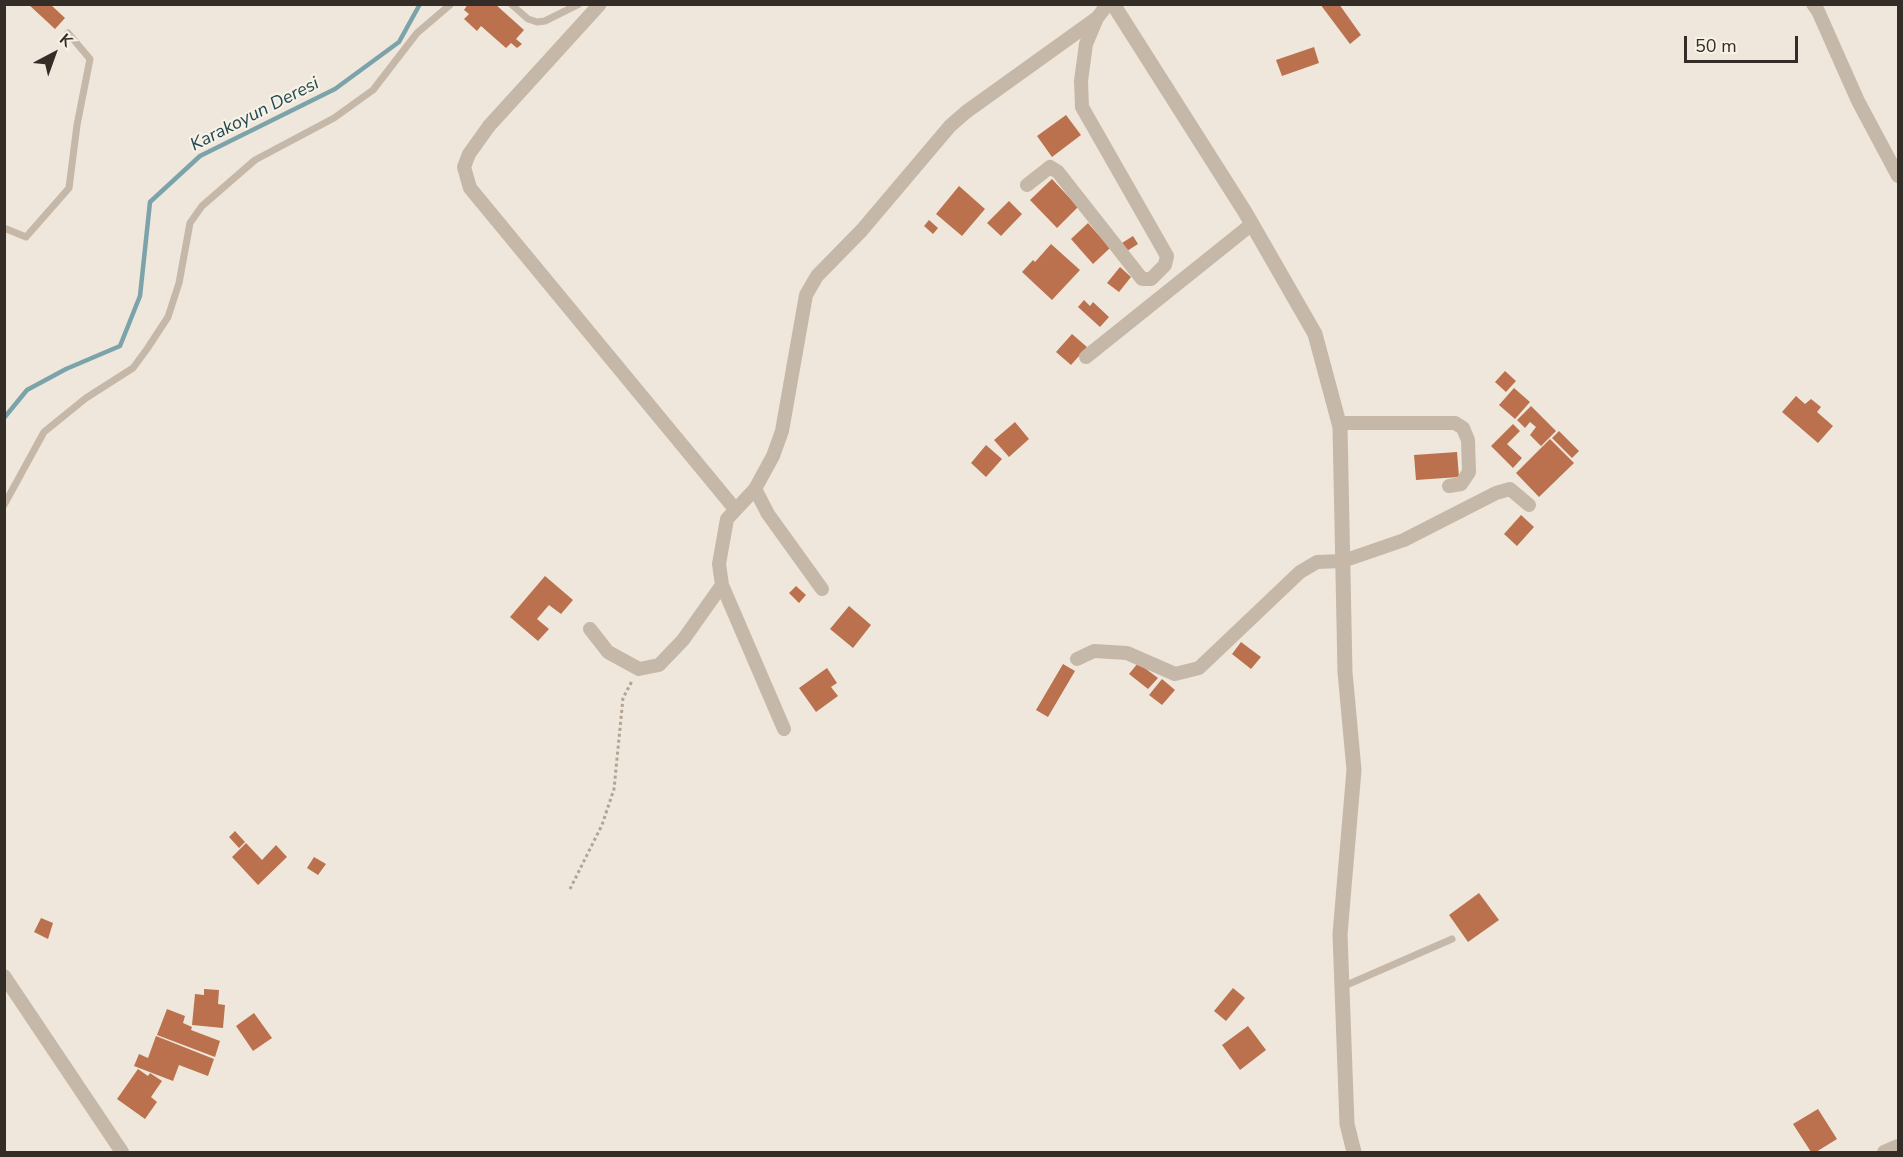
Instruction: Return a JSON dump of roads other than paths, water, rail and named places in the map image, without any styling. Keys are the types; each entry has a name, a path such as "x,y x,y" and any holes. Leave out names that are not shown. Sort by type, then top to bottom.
{"street":[{"path":"600,4 489,126 469,154 464,167 471,188 735,509"},
{"path":"1028,185 1050,167 1058,172 1142,279 1151,279 1165,265 1167,256 1082,107 1081,81 1086,44 1097,18 1108,4"},
{"path":"1113,4 1252,224 1315,334 1339,423 1345,672 1354,770 1340,934 1347,1124 1354,1152"},
{"path":"1813,4 1858,101 1899,176"},
{"path":"784,729 722,585 719,564 726,519 755,489 773,456 782,432 806,295 817,276 862,230 950,126 966,111 1097,18"},
{"path":"1086,357 1252,224"},
{"path":"1339,423 1455,423 1463,429 1468,440 1468,472 1461,484 1449,486"},
{"path":"755,489 768,514 822,589"},
{"path":"1077,659 1094,651 1127,653 1176,674 1199,668 1300,572 1317,562 1343,561 1404,540 1496,493 1510,489 1529,505"},
{"path":"590,628 608,652 639,669 659,665 683,640 722,585"},
{"path":"4,976 122,1152"},
{"path":"1884,1152 1899,1146"}],"lane":[{"path":"4,505 44,432 86,398 133,368 147,349 168,316 178,283 190,223 202,206 255,160 334,118 372,90 417,33 451,4"},
{"path":"511,4 528,19 537,22 545,21 579,4"},
{"path":"4,228 26,237 69,188 77,125 90,59 68,33"},
{"path":"1342,987 1452,939"}],"waterway":[{"name":"Karakoyun Deresi","path":"4,418 27,390 66,369 120,346 140,296 150,202 200,156 335,89 399,42 420,4"}]}
